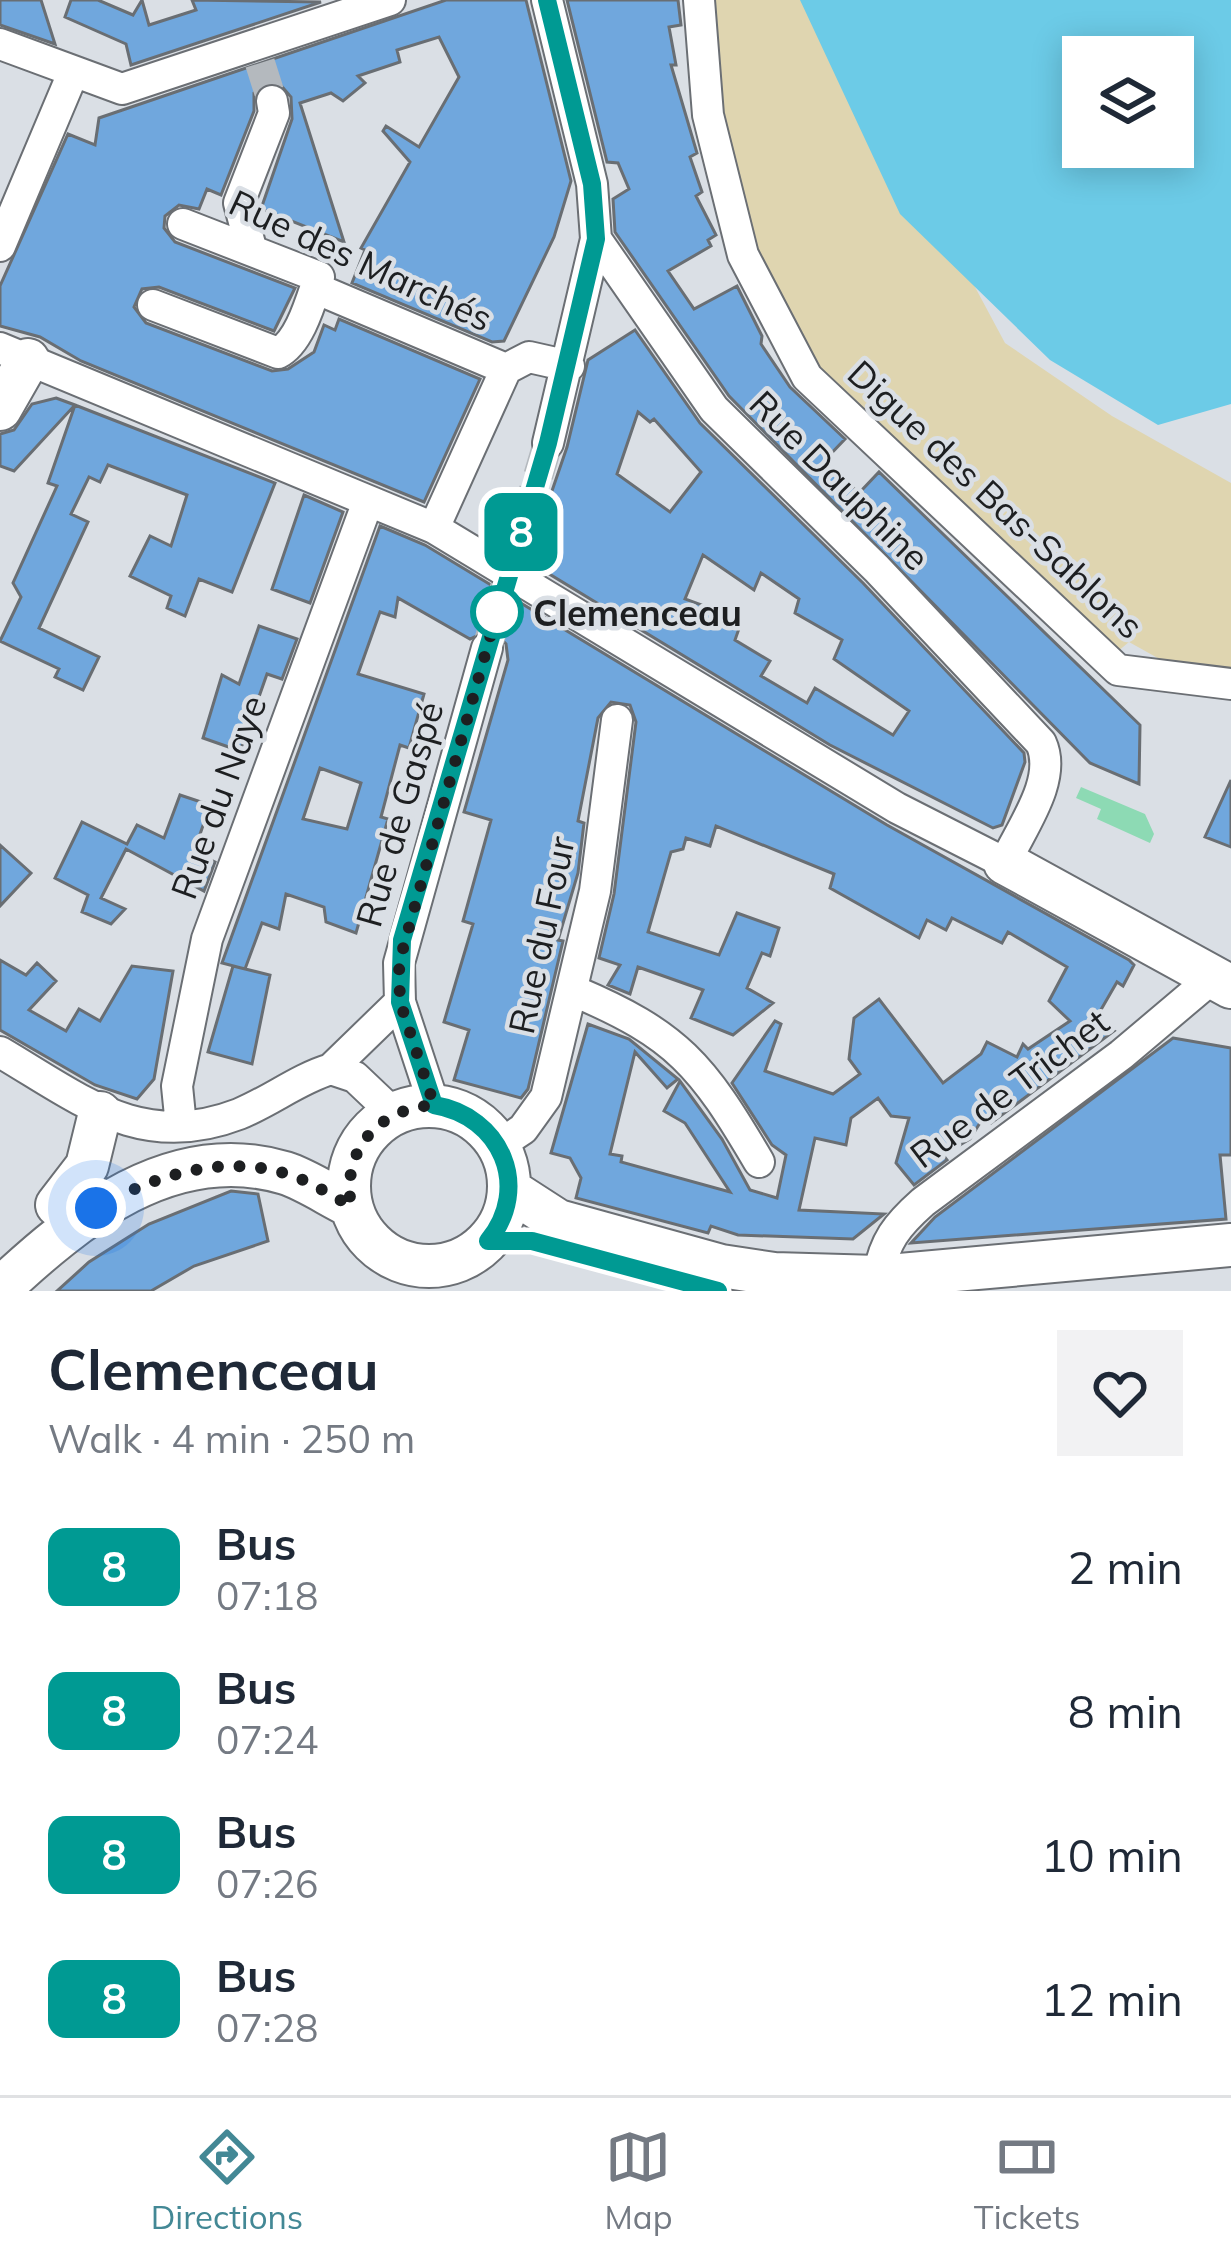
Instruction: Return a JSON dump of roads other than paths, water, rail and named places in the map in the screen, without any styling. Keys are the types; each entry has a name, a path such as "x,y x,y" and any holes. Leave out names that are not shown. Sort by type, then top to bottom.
{"main road":[{"path":"0,409 14,354"},
{"path":"1005,863 1221,983"},
{"path":"414,1109 465,1113 499,1145 510,1190 501,1223 488,1241 451,1264 408,1264 370,1242 351,1206 349,1179 356,1153 371,1130 414,1109"},
{"path":"0,1258 57,1205 87,1166 100,1113"},
{"path":"57,1205 116,1175 191,1153 356,1153"},
{"path":"0,1289 96,1208 141,1183 194,1170 244,1166 287,1173 351,1206"},
{"path":"510,1190 558,1222 721,1266 774,1274 878,1276 1231,1245"},
{"path":"488,1241 532,1241 718,1291"},
{"path":"1027,1291 1231,1270"}],"street":[{"path":"0,44 122,89 257,54 390,0"},
{"path":"547,0 592,184 596,239 548,443"},
{"name":"Digue des Bas-Sablons","path":"699,6 708,115 742,255 807,377 1118,670 1231,684"},
{"path":"0,246 73,73"},
{"path":"251,248 239,203 274,113 272,101"},
{"name":"Rue des Marchés","path":"183,224 320,277 315,288 506,369"},
{"name":"Rue Dauphine","path":"596,239 714,410 878,569 1041,743 1048,760 1046,777 1005,863"},
{"path":"153,305 278,353 291,345 315,288"},
{"path":"14,354 434,529 897,808 1005,863"},
{"path":"434,529 506,369 529,357 569,366"},
{"name":"Rue du Naye","path":"181,1126 177,1087 207,939 367,504"},
{"name":"Rue de Gaspé","path":"414,1109 400,1002 402,940 487,648"},
{"name":"Rue du Four","path":"499,1145 542,1109 595,891 617,720"},
{"name":"Rue de Trichet","path":"878,1276 883,1249 895,1227 923,1202 1221,983"},
{"path":"574,991 660,1031 718,1095 759,1162"},
{"path":"0,1052 125,1124 181,1126 238,1114 331,1069 400,1002"},
{"path":"331,1069 414,1109"}],"water":[{"path":"800,0 1231,0 1231,404 1158,425 1050,360 900,214"}],"tunnel":[{"path":"260,63 272,101"},
{"path":"487,648 548,443"}],"place":[{"name":"Clemenceau","path":"497,612"}]}
